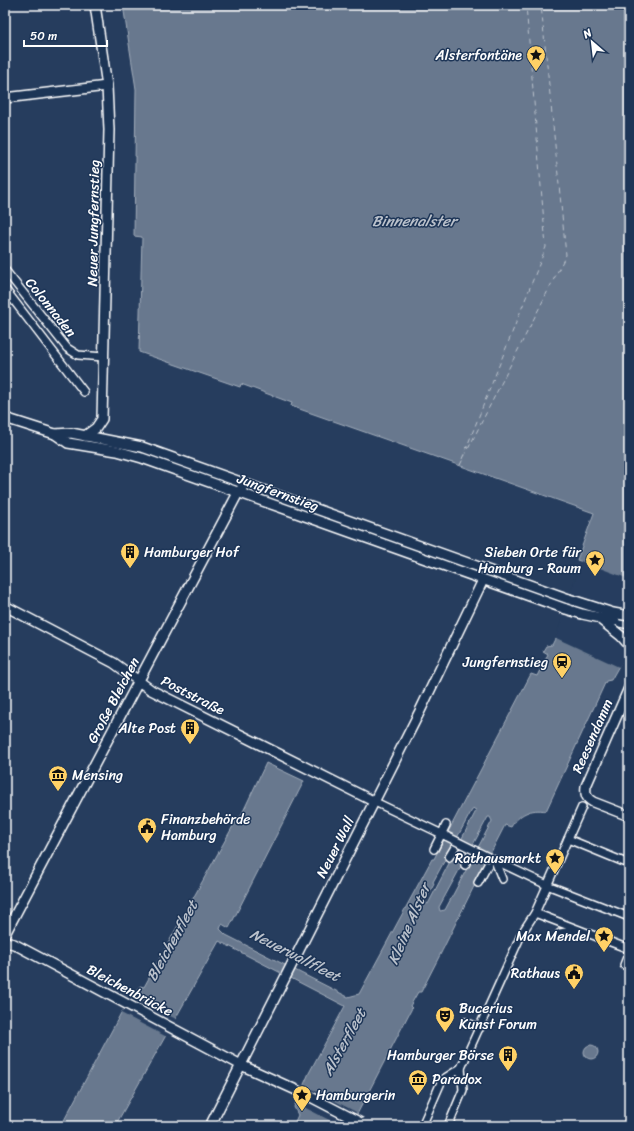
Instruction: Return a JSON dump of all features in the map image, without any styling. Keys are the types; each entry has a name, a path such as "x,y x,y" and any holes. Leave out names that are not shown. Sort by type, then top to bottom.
{"street":[{"name":"Neuer Jungfernstieg","path":"85,436 96,428 102,419 104,357 109,130 107,86 95,5"},
{"path":"5,98 107,86"},
{"name":"Colonnaden","path":"5,270 68,348 78,354 104,357"},
{"name":"Colonnaden","path":"5,289 84,392"},
{"name":"Jungfernstieg","path":"5,418 55,434 68,442 129,454 566,609 598,618 629,624"},
{"name":"Jungfernstieg","path":"55,434 71,433 142,447 569,599 629,616"},
{"name":"Große Bleichen","path":"5,934 238,493 250,485"},
{"name":"Neuer Wall","path":"210,1126 416,718 483,580"},
{"name":"Poststraße","path":"5,606 114,663 151,690 374,801"},
{"path":"598,618 621,636 629,645"},
{"name":"Reesendamm","path":"629,688 585,791 588,799 593,802 629,816"},
{"path":"374,801 547,885 629,917"},
{"path":"448,1126 463,1090 461,1068 522,933 535,913 582,807"},
{"path":"434,849 444,835 446,825"},
{"path":"568,839 629,864"},
{"path":"449,857 458,842"},
{"path":"465,865 473,850"},
{"path":"492,859 502,879"},
{"path":"478,883 492,859"},
{"path":"535,913 629,949"},
{"path":"560,934 578,930"},
{"name":"Bleichenbrücke","path":"5,942 14,944 241,1065 307,1095 364,1124"},
{"path":"624,965 629,952"},
{"path":"465,1022 480,1028"},
{"path":"422,1126 442,1080 461,1068"}],"water":[{"name":"Binnenalster","path":"123,5 629,5 629,648 611,680 606,681 546,811 530,811 522,815 511,827 505,825 421,992 418,992 410,1006 412,1008 351,1126 293,1126 298,1115 294,1107 309,1073 345,1006 219,941 115,1126 61,1126 121,1013 140,986 144,987 238,817 240,818 266,763 304,781 229,928 222,924 220,929 226,935 348,997 359,994 432,859 434,859 531,674 537,676 548,654 543,651 546,646 552,645 555,639 559,637 583,562 577,560 594,513 291,406 292,403 241,384 240,387 139,352 142,237 134,236 136,89","holes":["475,809 476,811 428,904 425,902 434,884 433,882 472,810","488,817 490,817 492,821 445,910 440,911 439,907"]},
{"path":"588,1045 594,1045 598,1049 598,1055 594,1059 588,1059 584,1055 584,1049"}],"pier":[{"path":"581,561 629,579 629,651 619,667 556,638"},
{"path":"131,996 176,1019 167,1037 121,1013"},
{"path":"302,1084 356,1112 350,1126 341,1126 294,1102"}],"ferry route":[{"path":"462,459 546,247 526,5"},
{"path":"460,465 566,255 541,5"}],"place":[{"name":"Alsterfontäne","path":"536,72"},
{"name":"Hamburger Hof","path":"130,569"},
{"name":"Sieben Orte für Hamburg - Raum","path":"595,577"},
{"name":"Jungfernstieg","path":"562,679"},
{"name":"Alte Post","path":"190,745"},
{"name":"Mensing","path":"58,792"},
{"name":"Finanzbehörde Hamburg","path":"147,844"},
{"name":"Rathausmarkt","path":"555,875"},
{"name":"Max Mendel","path":"604,953"},
{"name":"Rathaus","path":"574,990"},
{"name":"Bucerius Kunst Forum","path":"445,1033"},
{"name":"Hamburger Börse","path":"508,1072"},
{"name":"Paradox","path":"418,1096"},
{"name":"Hamburgerin","path":"302,1112"}],"water label":[{"name":"Kleine Alster","path":"409,924"},
{"name":"Bleichenfleet","path":"172,941"},
{"name":"Neuerwallfleet","path":"295,955"},
{"name":"Alsterfleet","path":"344,1042"}]}
